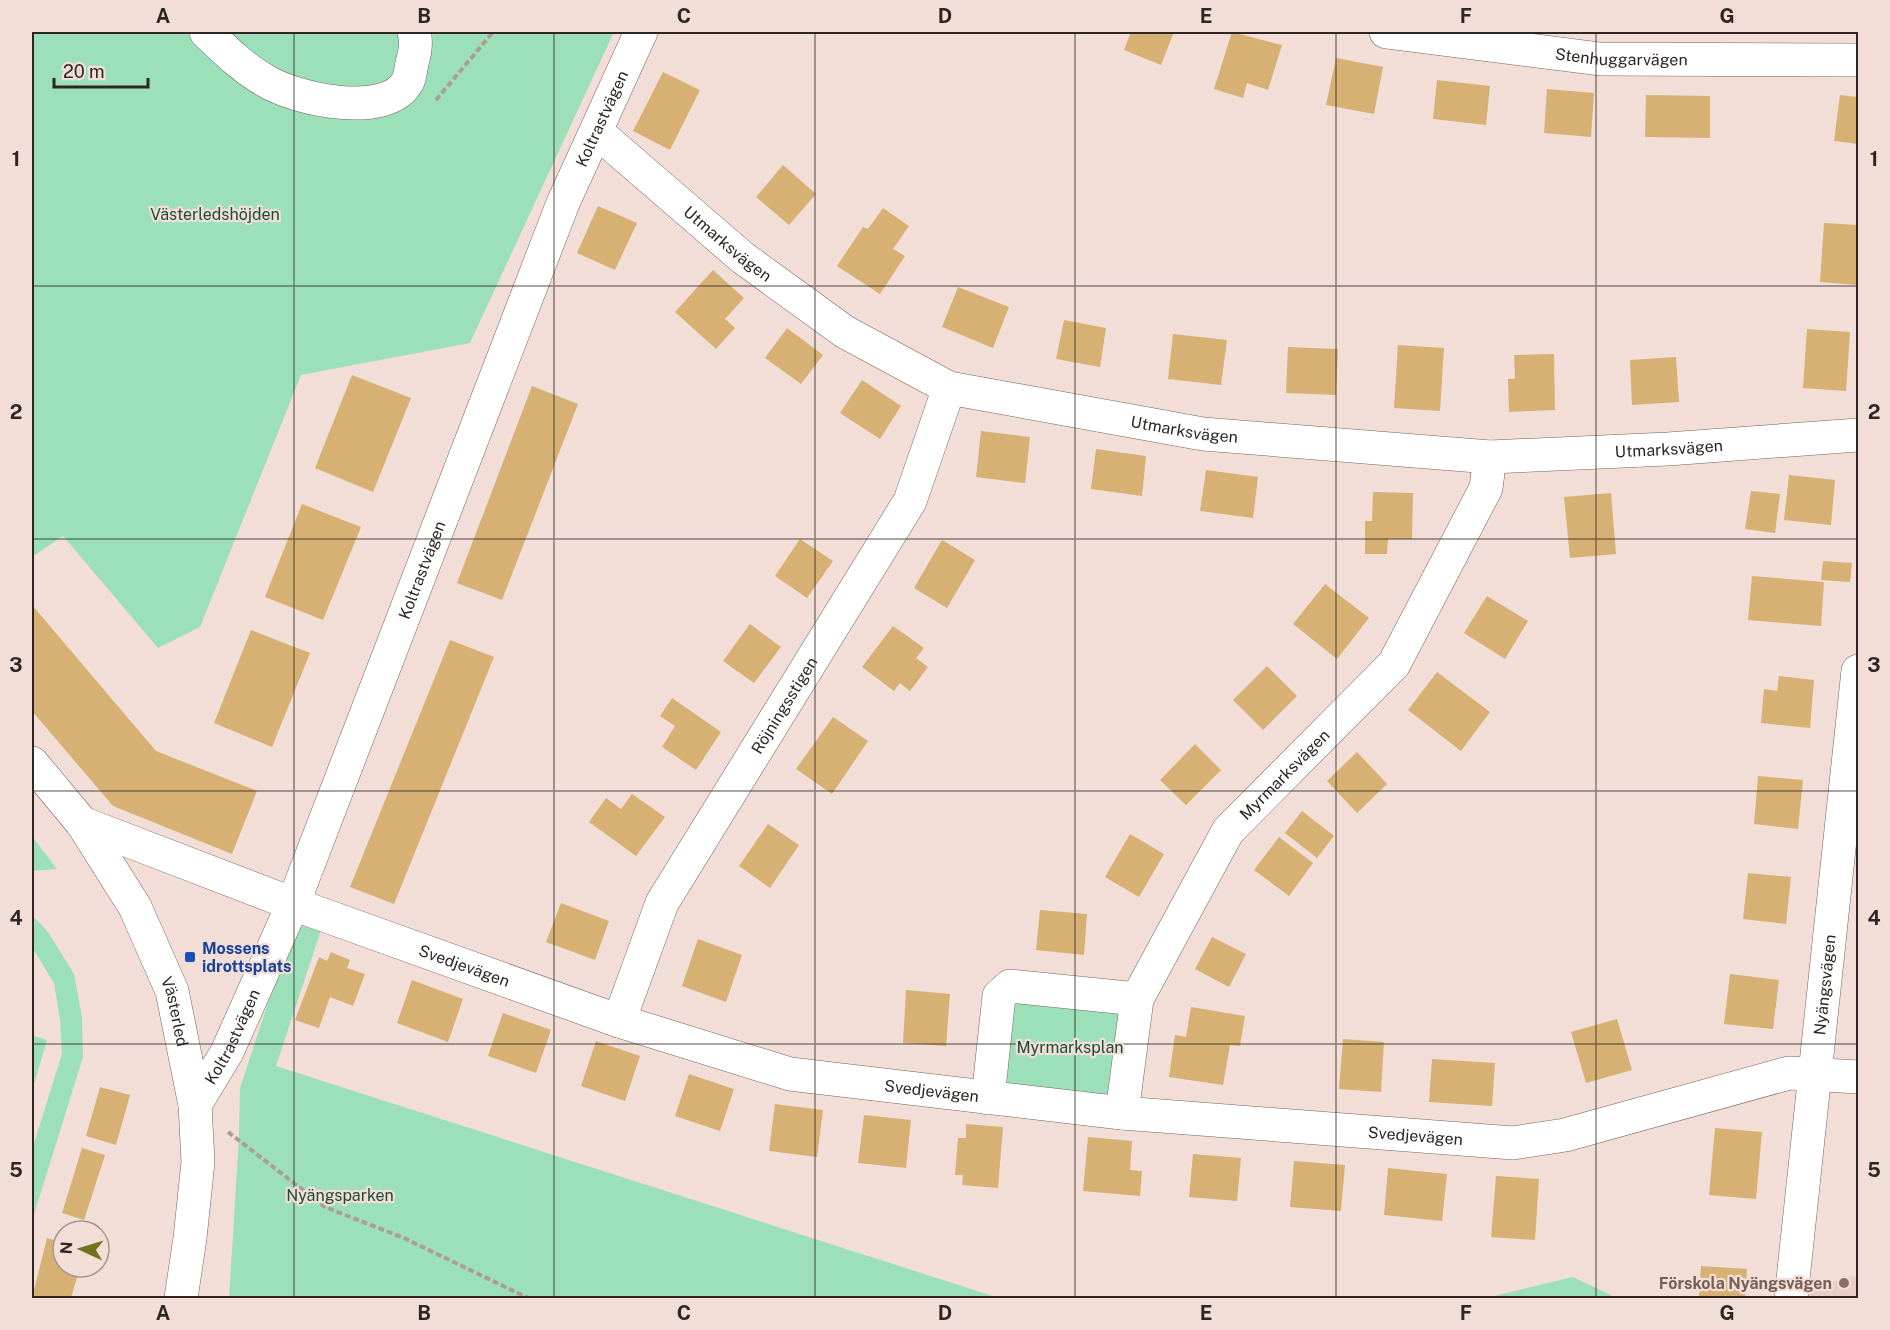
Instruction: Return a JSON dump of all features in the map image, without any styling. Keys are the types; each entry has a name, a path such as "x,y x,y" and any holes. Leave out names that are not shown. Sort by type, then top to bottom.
{"street":[{"path":"206,32 266,82 304,97 357,103 382,100 395,94 407,82 416,39 414,32"},
{"name":"Koltrastvägen","path":"195,1105 227,1052 294,904 563,203 641,32"},
{"name":"Stenhuggarvägen","path":"1386,32 1600,59 1858,60"},
{"name":"Utmarksvägen","path":"597,132 752,264 845,332 949,387 1203,434 1490,457 1668,449 1858,435"},
{"name":"Röjningsstigen","path":"619,1021 662,903 910,501 949,387"},
{"name":"Myrmarksvägen","path":"1122,1113 1137,999 1228,831 1394,664 1485,488 1490,457"},
{"name":"Nyängsvägen","path":"1791,1299 1858,671"},
{"name":"Västerled","path":"32,763 82,823 135,907 172,991 195,1105 198,1162 181,1299"},
{"name":"Svedjevägen","path":"82,823 294,904 619,1021 790,1074 1122,1113 1514,1143 1565,1135 1789,1073 1858,1077"},
{"path":"988,1098 999,996 1010,986 1137,999"}],"path":[{"path":"195,1105 326,1207 404,1238 528,1299"}],"shaded area":[{"name":"Förskola Nyängsvägen","path":"1852,1276 1858,1277 1858,1298 1808,1298 1808,1289"}],"green space":[{"name":"Västerledshöjden","path":"32,32 614,32 470,343 301,375 200,627 158,648 63,536 32,557"},
{"path":"32,836 57,869 32,871"},
{"path":"32,915 48,932 74,974 82,1017 83,1057 32,1221 32,1150 62,1054 60,1020 54,983 32,947"},
{"name":"Nyängsparken","path":"295,921 321,930 276,1066 999,1298 229,1298 240,1088"},
{"name":"Myrmarksplan","path":"1015,995 1123,1013 1111,1093 1102,1097 1004,1084"},
{"path":"32,1035 47,1040 32,1091"},
{"path":"1573,1277 1617,1298 1486,1298"}],"building":[{"path":"1131,32 1174,32 1161,65 1124,50"},
{"path":"1232,32 1282,45 1268,90 1247,83 1243,98 1214,89"},
{"path":"1336,58 1383,67 1374,114 1326,105"},
{"path":"663,72 700,90 670,150 633,131"},
{"path":"1437,80 1490,86 1486,125 1433,119"},
{"path":"1547,89 1594,93 1591,137 1544,133"},
{"path":"1646,95 1710,96 1710,138 1645,137"},
{"path":"1840,95 1858,97 1858,144 1834,141"},
{"path":"783,165 816,194 789,225 756,197"},
{"path":"598,206 637,223 615,270 577,253"},
{"path":"883,208 909,226 893,249 905,256 880,294 837,266 863,227 868,229"},
{"path":"1824,223 1858,225 1858,285 1820,282"},
{"path":"713,270 744,298 725,319 735,328 716,349 675,312"},
{"path":"958,287 1009,307 993,348 942,327"},
{"path":"1064,320 1106,328 1100,367 1056,359"},
{"path":"787,328 823,355 801,384 765,358"},
{"path":"1807,329 1850,332 1846,391 1803,388"},
{"path":"1173,334 1227,340 1221,385 1168,379"},
{"path":"1398,345 1444,348 1440,411 1394,408"},
{"path":"1288,347 1338,349 1336,395 1286,393"},
{"path":"1554,354 1555,410 1509,412 1508,379 1515,379 1514,355"},
{"path":"1676,357 1679,402 1632,405 1630,360"},
{"path":"352,375 411,398 373,492 315,468"},
{"path":"862,380 901,406 880,439 840,413"},
{"path":"532,386 578,404 502,600 457,583"},
{"path":"981,431 1030,437 1025,483 976,477"},
{"path":"1096,449 1146,456 1142,496 1091,489"},
{"path":"1206,470 1258,477 1253,518 1200,511"},
{"path":"1789,475 1835,480 1831,525 1784,520"},
{"path":"1751,491 1780,494 1775,533 1745,529"},
{"path":"1373,492 1413,493 1412,539 1388,539 1387,554 1365,554 1365,521 1372,521"},
{"path":"1611,493 1616,554 1570,558 1564,497"},
{"path":"302,504 361,527 323,620 265,597"},
{"path":"800,539 833,561 807,598 775,576"},
{"path":"942,540 975,560 947,608 914,588"},
{"path":"1823,561 1852,563 1850,582 1821,580"},
{"path":"1752,576 1824,582 1821,626 1748,620"},
{"path":"1325,584 1369,618 1337,659 1293,624"},
{"path":"1487,596 1528,621 1505,659 1464,633"},
{"path":"32,605 156,751 257,791 232,854 113,806 32,711"},
{"path":"750,624 781,647 754,683 723,661"},
{"path":"893,626 924,648 916,658 928,667 910,691 900,683 894,691 862,667"},
{"path":"251,630 310,653 272,747 214,723"},
{"path":"450,640 494,657 394,904 350,887"},
{"path":"1267,666 1297,696 1263,730 1233,700"},
{"path":"1437,672 1490,712 1461,751 1408,710"},
{"path":"1779,676 1814,680 1810,728 1761,723 1764,689 1777,691"},
{"path":"672,698 721,732 696,770 662,747 675,726 660,716"},
{"path":"833,717 868,741 832,794 796,769"},
{"path":"1195,744 1221,770 1186,805 1160,780"},
{"path":"1357,752 1387,784 1357,813 1327,781"},
{"path":"1758,776 1803,780 1798,829 1754,824"},
{"path":"632,794 665,817 636,856 589,822 606,798 621,809"},
{"path":"1302,811 1334,836 1317,858 1285,833"},
{"path":"768,824 799,845 770,888 739,866"},
{"path":"1130,834 1164,854 1139,897 1105,877"},
{"path":"1279,837 1313,863 1289,896 1254,870"},
{"path":"1748,873 1791,877 1786,924 1743,919"},
{"path":"561,903 609,921 595,960 546,942"},
{"path":"1040,910 1087,914 1084,955 1036,950"},
{"path":"1212,937 1246,954 1229,987 1195,969"},
{"path":"698,939 742,955 726,1002 682,986"},
{"path":"331,952 350,960 347,968 365,974 353,1006 330,997 319,1028 295,1020 319,957 327,961"},
{"path":"1730,974 1779,980 1773,1029 1724,1024"},
{"path":"412,980 463,999 448,1042 397,1023"},
{"path":"906,990 950,994 946,1046 903,1043"},
{"path":"1191,1007 1245,1016 1240,1046 1230,1045 1223,1085 1169,1077 1175,1035 1186,1037"},
{"path":"503,1013 551,1030 536,1073 488,1056"},
{"path":"1617,1019 1632,1070 1586,1083 1571,1032"},
{"path":"1343,1039 1384,1042 1381,1092 1339,1089"},
{"path":"596,1041 640,1056 625,1101 581,1086"},
{"path":"1432,1059 1495,1063 1492,1106 1429,1102"},
{"path":"689,1074 734,1089 720,1131 675,1116"},
{"path":"100,1087 130,1095 116,1145 86,1136"},
{"path":"775,1104 823,1110 817,1157 769,1151"},
{"path":"864,1115 911,1120 906,1168 858,1163"},
{"path":"966,1124 1003,1127 998,1188 962,1185 963,1175 955,1175 958,1138 966,1138"},
{"path":"1715,1128 1762,1132 1756,1199 1709,1195"},
{"path":"1088,1137 1132,1141 1130,1170 1142,1171 1140,1196 1083,1191"},
{"path":"82,1148 105,1155 84,1219 62,1213"},
{"path":"1193,1154 1241,1158 1237,1201 1189,1197"},
{"path":"1294,1161 1345,1165 1341,1211 1290,1207"},
{"path":"1388,1168 1447,1174 1442,1221 1384,1215"},
{"path":"1496,1176 1539,1179 1535,1240 1491,1237"},
{"path":"47,1238 51,1239 51,1279 77,1279 71,1298 32,1298"},
{"path":"1701,1266 1747,1269 1745,1298 1699,1298"}],"place":[{"name":"Mossens idrottsplats","path":"190,957"},
{"name":"Förskola Nyängsvägen","path":"1844,1283"}]}
